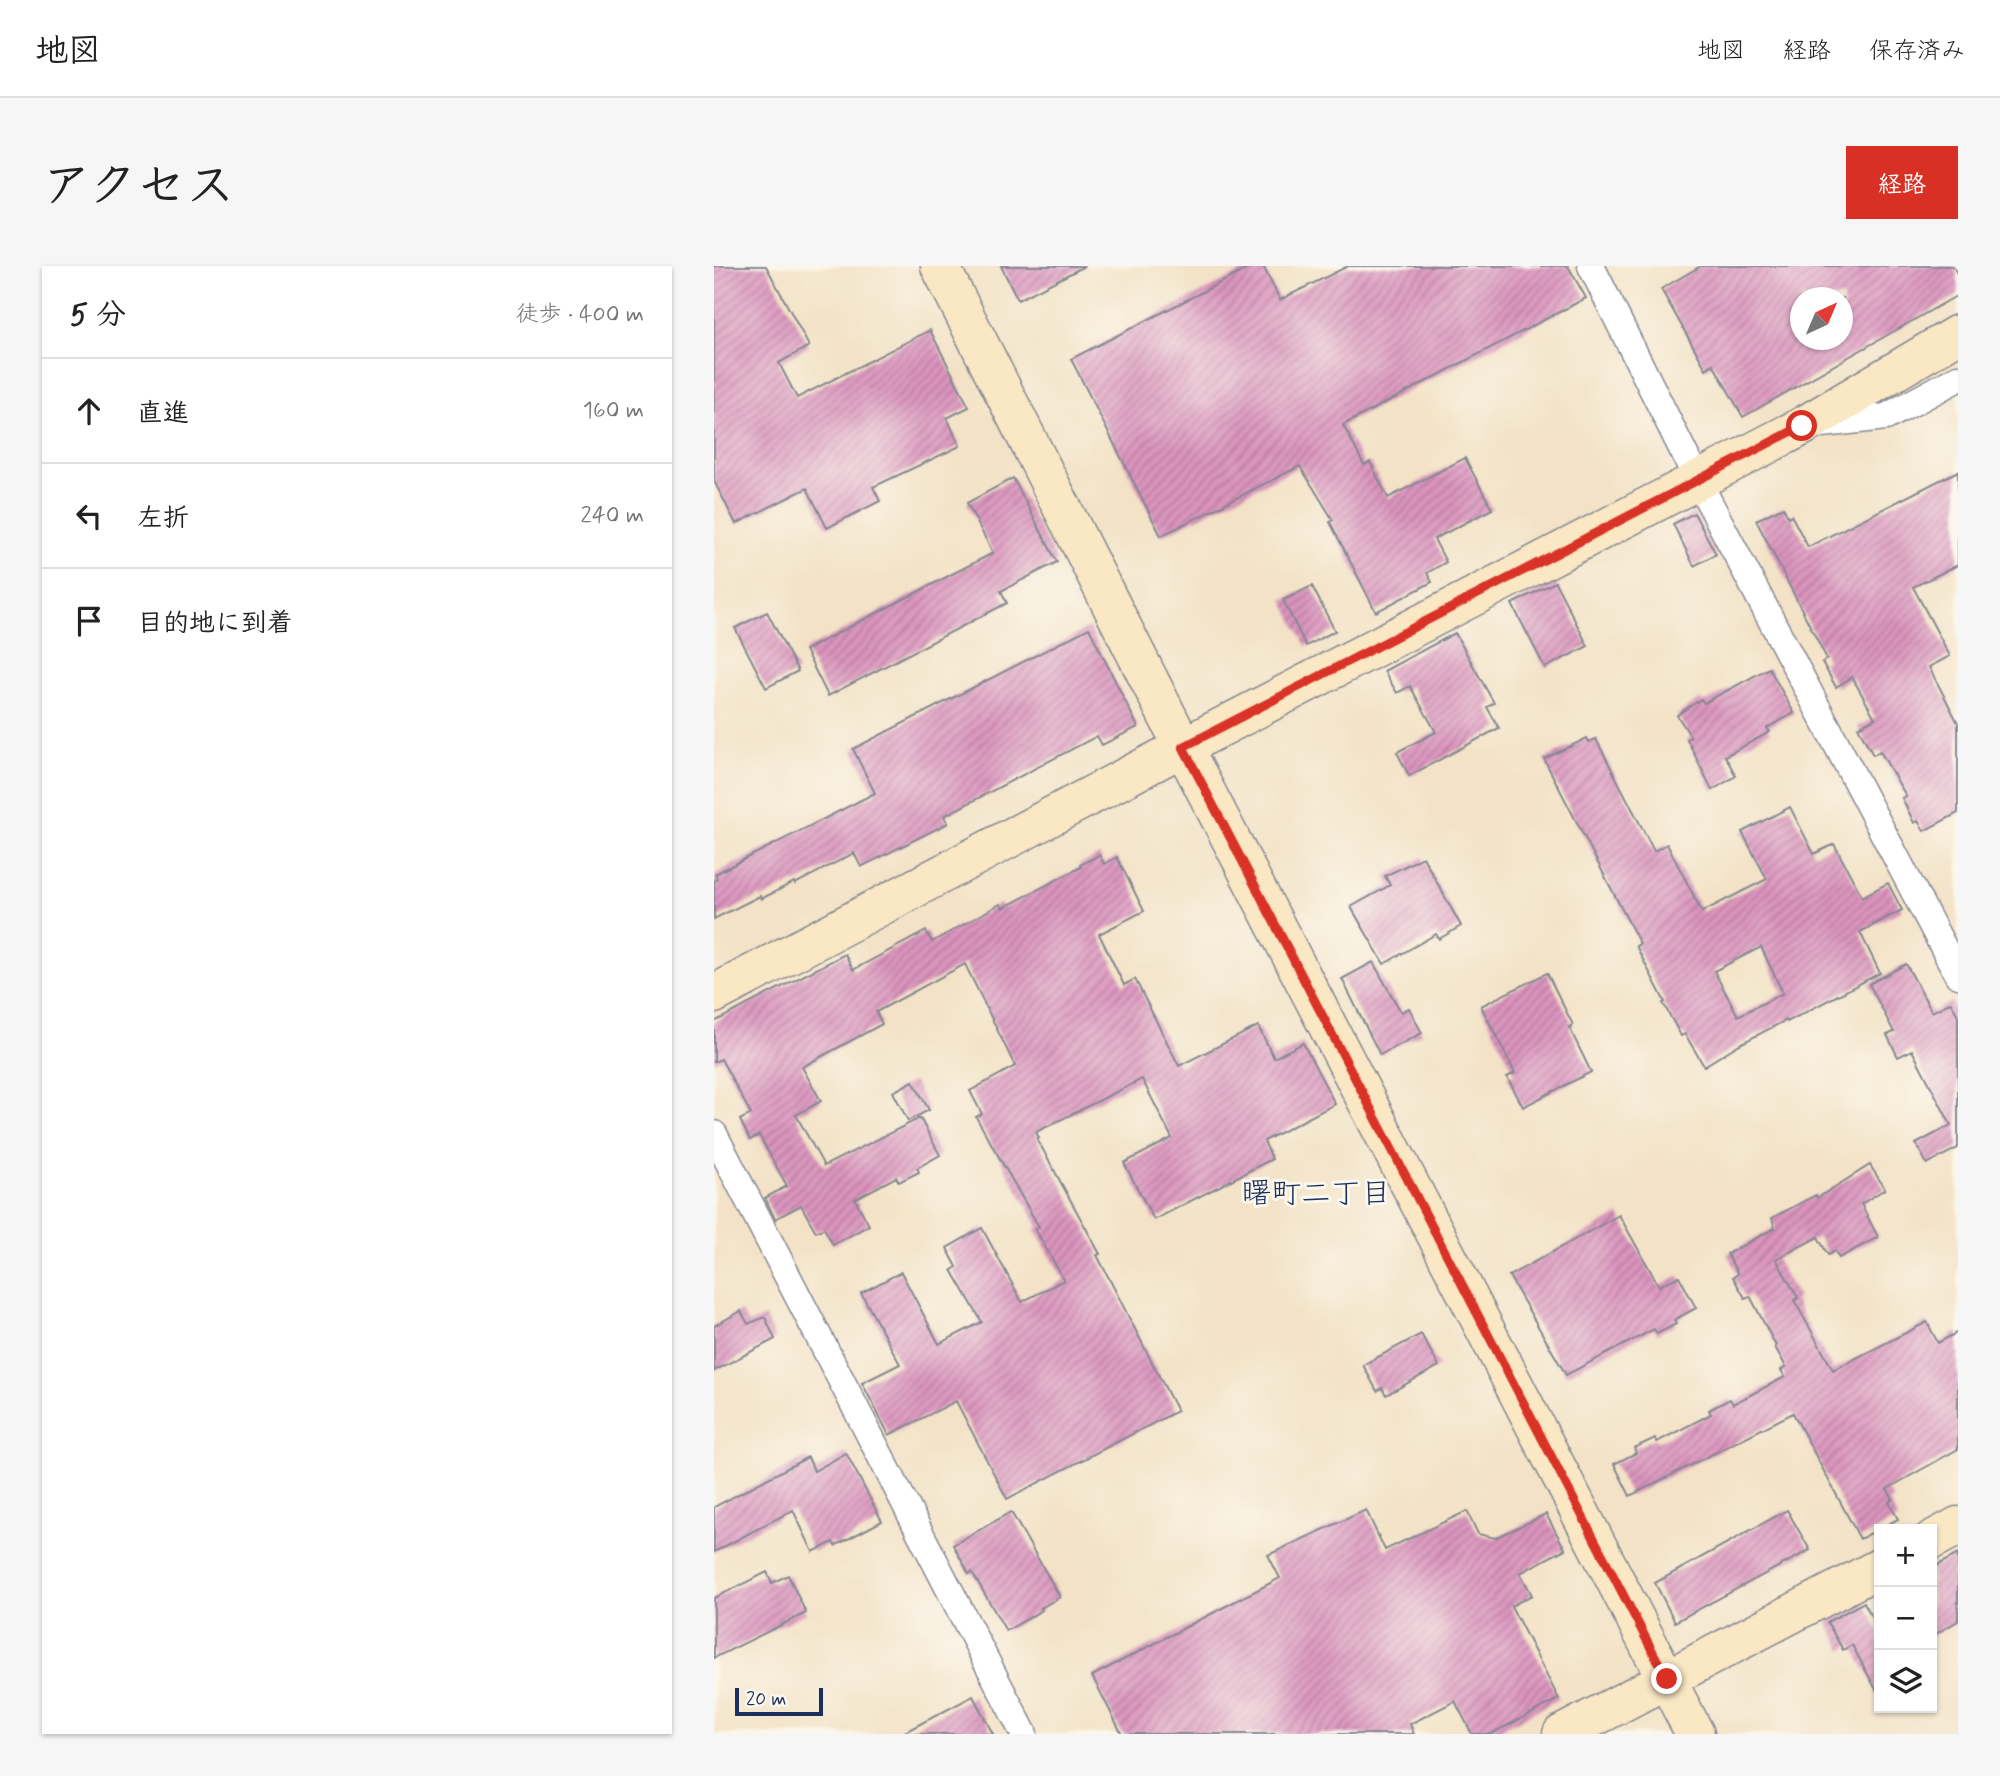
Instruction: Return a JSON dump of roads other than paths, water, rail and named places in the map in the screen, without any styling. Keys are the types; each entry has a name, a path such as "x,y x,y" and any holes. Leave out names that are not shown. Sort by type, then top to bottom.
{"street":[{"path":"940,266 1183,747 1695,1734"},
{"path":"1591,266 1699,481 1958,975"},
{"path":"714,994 1183,747 1699,481 1802,426 1958,334"},
{"path":"1802,426 1886,417 1958,378"},
{"path":"714,1134 1024,1734"},
{"path":"1937,1537 1958,1526"},
{"path":"1562,1734 1874,1571"}],"district":[{"name":"曙町二丁目","path":"1316,1193"}]}
